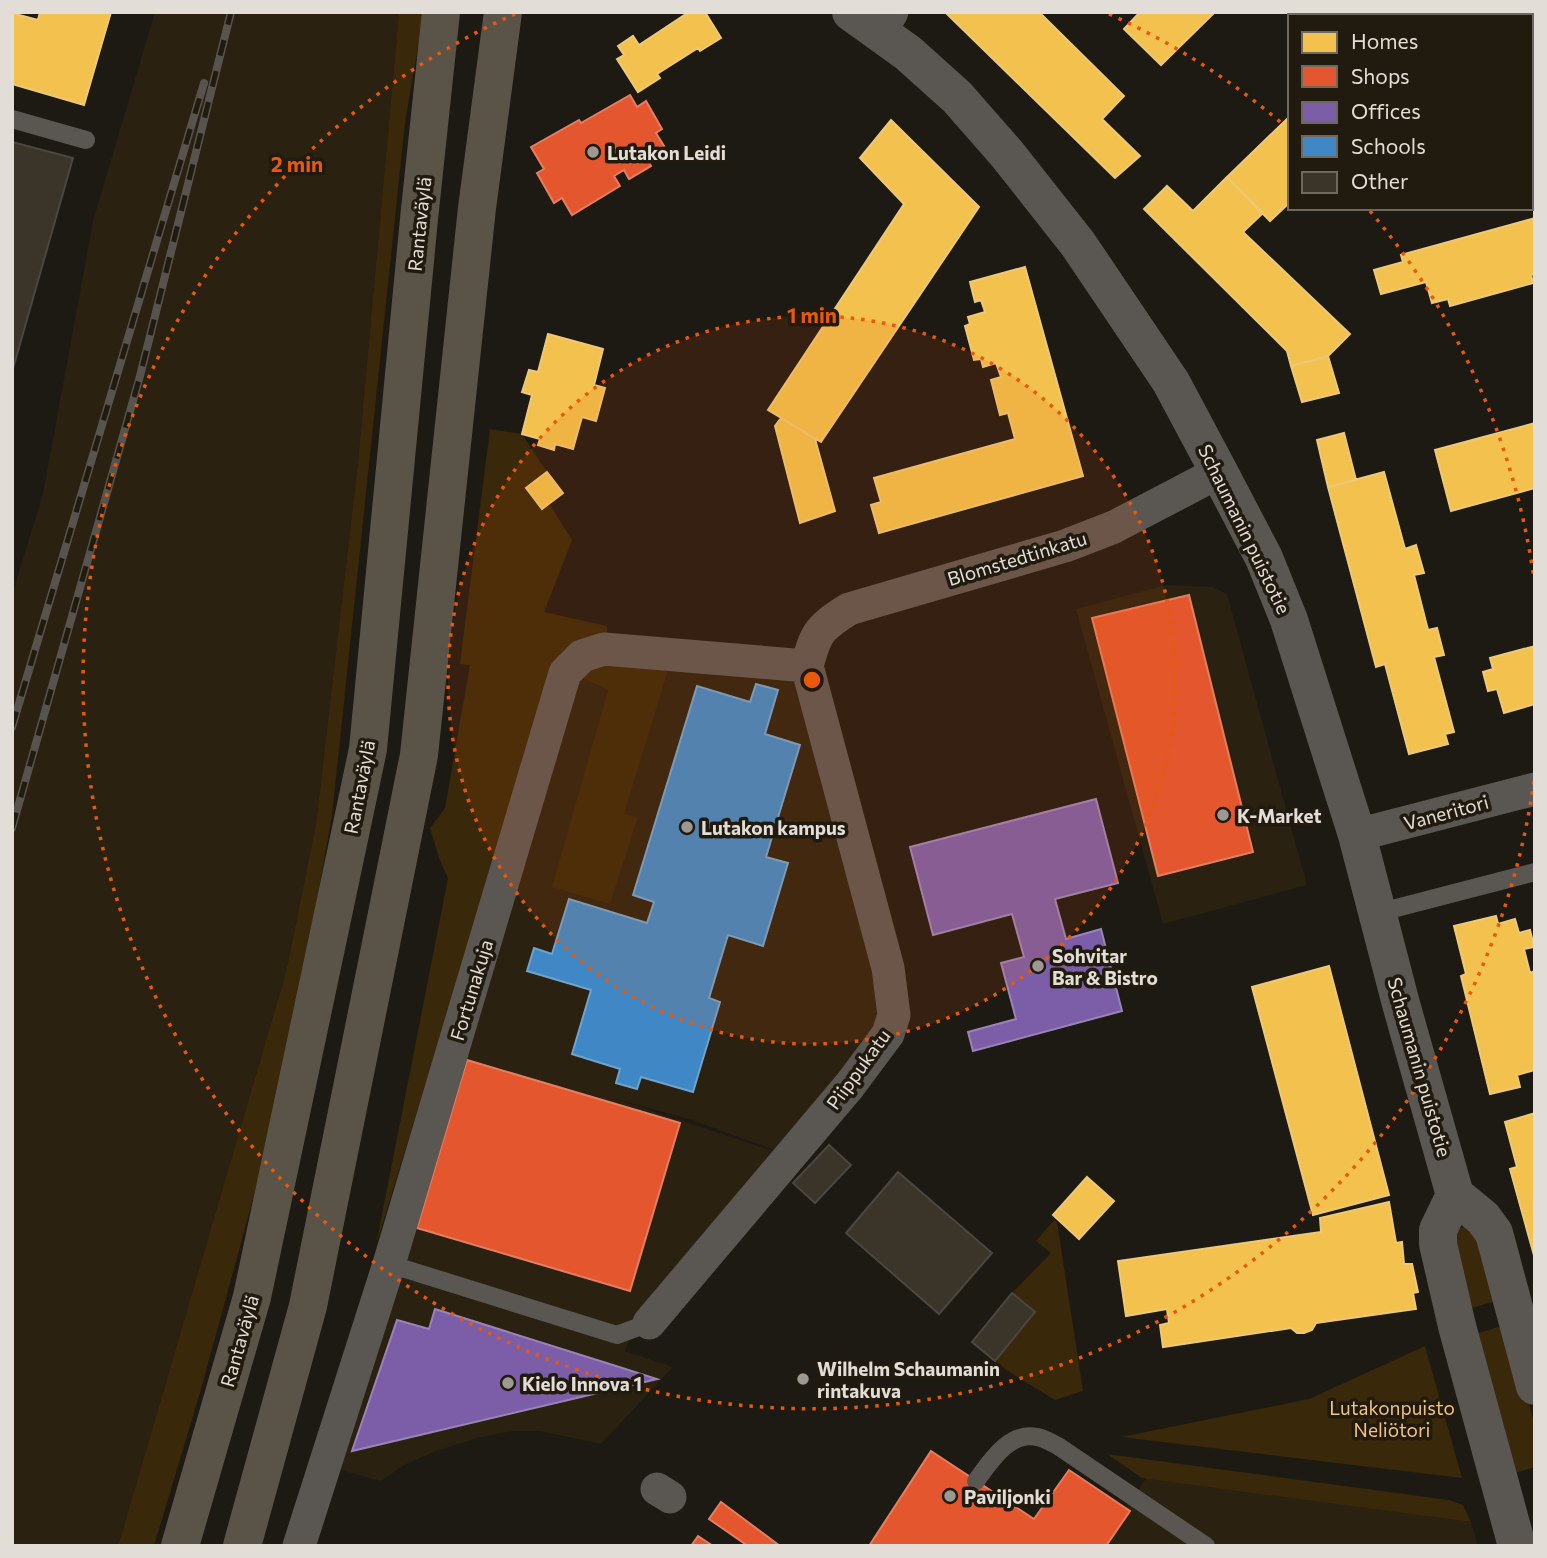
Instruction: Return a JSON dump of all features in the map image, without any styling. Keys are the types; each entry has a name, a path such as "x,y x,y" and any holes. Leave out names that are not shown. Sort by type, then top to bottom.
{"highway":[{"name":"Rantaväylä","path":"180,1546 252,1297 368,749 441,12"},
{"path":"242,1546 308,1306 419,755 475,222 503,12"}],"street":[{"name":"Schaumanin puistotie","path":"874,20 957,97 1007,154 1078,244 1171,382 1264,558 1289,620 1357,835 1455,1195"},
{"name":"Blomstedtinkatu","path":"811,652 827,623 849,609 1065,546 1124,522 1219,472"},
{"name":"Fortunakuja","path":"299,1546 389,1264 565,673 582,656 604,649 811,652"},
{"name":"Piippukatu","path":"649,1323 850,1085 888,1034 894,1015 888,968 811,652"},
{"name":"Vaneritori","path":"1357,835 1535,789"},
{"path":"1517,1546 1460,1339 1438,1244 1438,1230 1455,1195 1483,1218 1494,1233 1535,1386"}],"lane":[{"path":"12,119 86,140"},
{"path":"1377,913 1535,872"},
{"path":"389,1264 617,1335 649,1323"},
{"path":"976,1481 996,1454 1014,1440 1036,1436 1058,1446 1204,1545"}],"shaded area":[{"path":"155,12 399,12 358,462 316,824 286,972 118,1546 12,1546 12,594 43,494 93,221"},
{"path":"1166,585 1213,587 1227,594 1307,885 1163,924 1076,609"},
{"path":"593,663 803,678 887,1016 638,1315 625,1351 673,1367 601,1444 540,1431 513,1431 477,1438 436,1451 404,1465 381,1481 337,1469 578,676","holes":["616,1099 692,1120 774,1150"]},
{"path":"931,1451 1034,1519 1069,1470 1125,1508 1147,1477 1471,1522 1478,1546 869,1546"}],"green space":[{"path":"399,12 424,12 405,123 332,816 282,1093 200,1393 154,1546 118,1546 286,972 316,824 358,462"},
{"path":"1535,12 1535,138 1533,14 1520,14"},
{"path":"490,429 522,434 547,472 527,488 542,508 550,505 572,540 544,612 607,626 607,636 554,667 376,1245 448,878 430,828 445,808 470,665 460,664"},
{"path":"593,663 669,667 624,814 638,817 610,904 552,887 608,690 578,676"},
{"path":"1054,1220 1057,1222 1083,1391 1055,1400 995,1361 1035,1312 1012,1293 1051,1253 1036,1241"},
{"path":"1466,1225 1478,1227 1502,1299 1462,1311 1453,1233"},
{"path":"1508,1324 1535,1426 1535,1467 1505,1476 1469,1336"},
{"name":"Lutakonpuisto Neliötori","path":"1425,1346 1462,1478 1121,1437 1309,1399"},
{"path":"1107,1454 1449,1500 1463,1505 1471,1522 1142,1478"}],"building: Homes":[{"path":"40,12 111,12 84,105 12,84 12,13 38,20"},
{"path":"689,12 705,12 721,38 700,51 698,48 657,74 660,78 638,92 617,59 624,55 618,46 633,36 639,45"},
{"path":"945,12 1039,12 1124,96 1102,119 1140,156 1115,178"},
{"path":"1140,12 1215,12 1161,65 1124,29"},
{"path":"1288,118 1288,204 1270,221 1227,177"},
{"path":"891,120 979,207 821,442 768,410 904,204 860,158"},
{"path":"1227,177 1263,213 1243,232 1350,334 1328,356 1291,366 1287,351 1144,209 1167,186 1193,211"},
{"path":"1535,218 1535,274 1531,275 1533,283 1450,306 1448,299 1432,303 1426,282 1381,294 1374,270 1403,262 1401,255"},
{"path":"1025,267 1083,476 879,533 871,505 881,502 874,478 1015,439 1008,413 1000,415 991,380 1001,377 996,363 983,367 981,359 974,360 965,326 970,324 968,317 985,312 981,300 975,302 970,282"},
{"path":"548,334 603,349 594,385 605,388 596,421 582,417 573,449 555,444 554,450 538,445 540,439 522,434 532,395 522,392 529,370 538,372"},
{"path":"1328,356 1339,393 1302,402 1291,366"},
{"path":"781,418 815,439 835,511 800,523 775,426"},
{"path":"1535,423 1535,488 1451,511 1435,450"},
{"path":"1344,433 1356,480 1328,487 1317,440"},
{"path":"547,472 563,493 542,509 526,488"},
{"path":"1384,472 1405,549 1416,545 1424,573 1414,575 1428,630 1437,628 1444,655 1434,657 1454,732 1445,734 1448,744 1409,754 1385,664 1376,667 1328,487"},
{"path":"1535,646 1535,704 1504,713 1497,689 1488,691 1483,672 1493,669 1490,658"},
{"path":"1496,916 1498,924 1515,919 1519,933 1530,930 1534,947 1524,949 1530,973 1535,971 1535,1070 1517,1075 1520,1087 1490,1094 1461,976 1466,974 1454,926"},
{"path":"1329,966 1389,1195 1313,1215 1252,987"},
{"path":"1535,1113 1535,1259 1510,1169 1517,1167 1505,1122"},
{"path":"1087,1177 1114,1201 1079,1239 1053,1215"},
{"path":"1389,1202 1396,1243 1402,1242 1404,1264 1412,1264 1418,1292 1413,1293 1416,1309 1316,1323 1312,1330 1304,1333 1297,1333 1291,1328 1163,1347 1160,1325 1169,1323 1167,1309 1126,1316 1118,1261 1321,1232 1320,1218"}],"building: Shops":[{"name":"Lutakon Leidi","path":"630,95 637,107 646,101 662,129 656,133 664,146 646,156 651,166 629,179 624,170 614,176 620,186 572,215 562,198 554,203 537,173 544,169 531,147"},
{"path":"1189,595 1253,852 1158,876 1092,618"},
{"path":"467,1060 680,1123 630,1291 417,1228"},
{"name":"Paviljonki","path":"931,1451 1034,1519 1069,1470 1130,1511 1106,1546 869,1546"},
{"path":"721,1502 780,1546 748,1546 709,1519"},
{"path":"698,1536 713,1546 691,1546"}],"building: Offices":[{"path":"1096,799 1118,883 1055,899 1066,939 1101,929 1122,1011 973,1051 968,1032 1016,1019 1001,963 1024,957 1012,914 933,935 910,847"},
{"name":"Kielo Innova 1","path":"435,1309 657,1379 352,1451 397,1320 429,1329"}],"building: Schools":[{"path":"756,684 778,690 765,734 800,745 766,857 788,863 763,946 728,935 709,998 720,1002 693,1092 641,1077 637,1089 616,1083 620,1069 572,1054 591,990 527,971 534,948 552,954 569,899 647,923 654,902 633,895 697,686 750,702"}],"building: Other":[{"path":"12,142 73,158 12,372"},
{"path":"829,1145 851,1165 815,1203 793,1183"},
{"path":"898,1172 992,1253 939,1314 846,1233"},
{"path":"1012,1293 1035,1312 995,1361 972,1342"}],"railway":[{"path":"12,828 140,376 231,12"},
{"path":"12,727 204,83"}],"place":[{"name":"Lutakon Leidi","path":"593,152"},
{"name":"K-Market","path":"1223,815"},
{"name":"Lutakon kampus","path":"687,827"},
{"name":"Sohvitar Bar & Bistro","path":"1038,966"},
{"name":"Wilhelm Schaumanin rintakuva","path":"803,1379"},
{"name":"Kielo Innova 1","path":"508,1383"},
{"name":"Paviljonki","path":"950,1496"}]}
